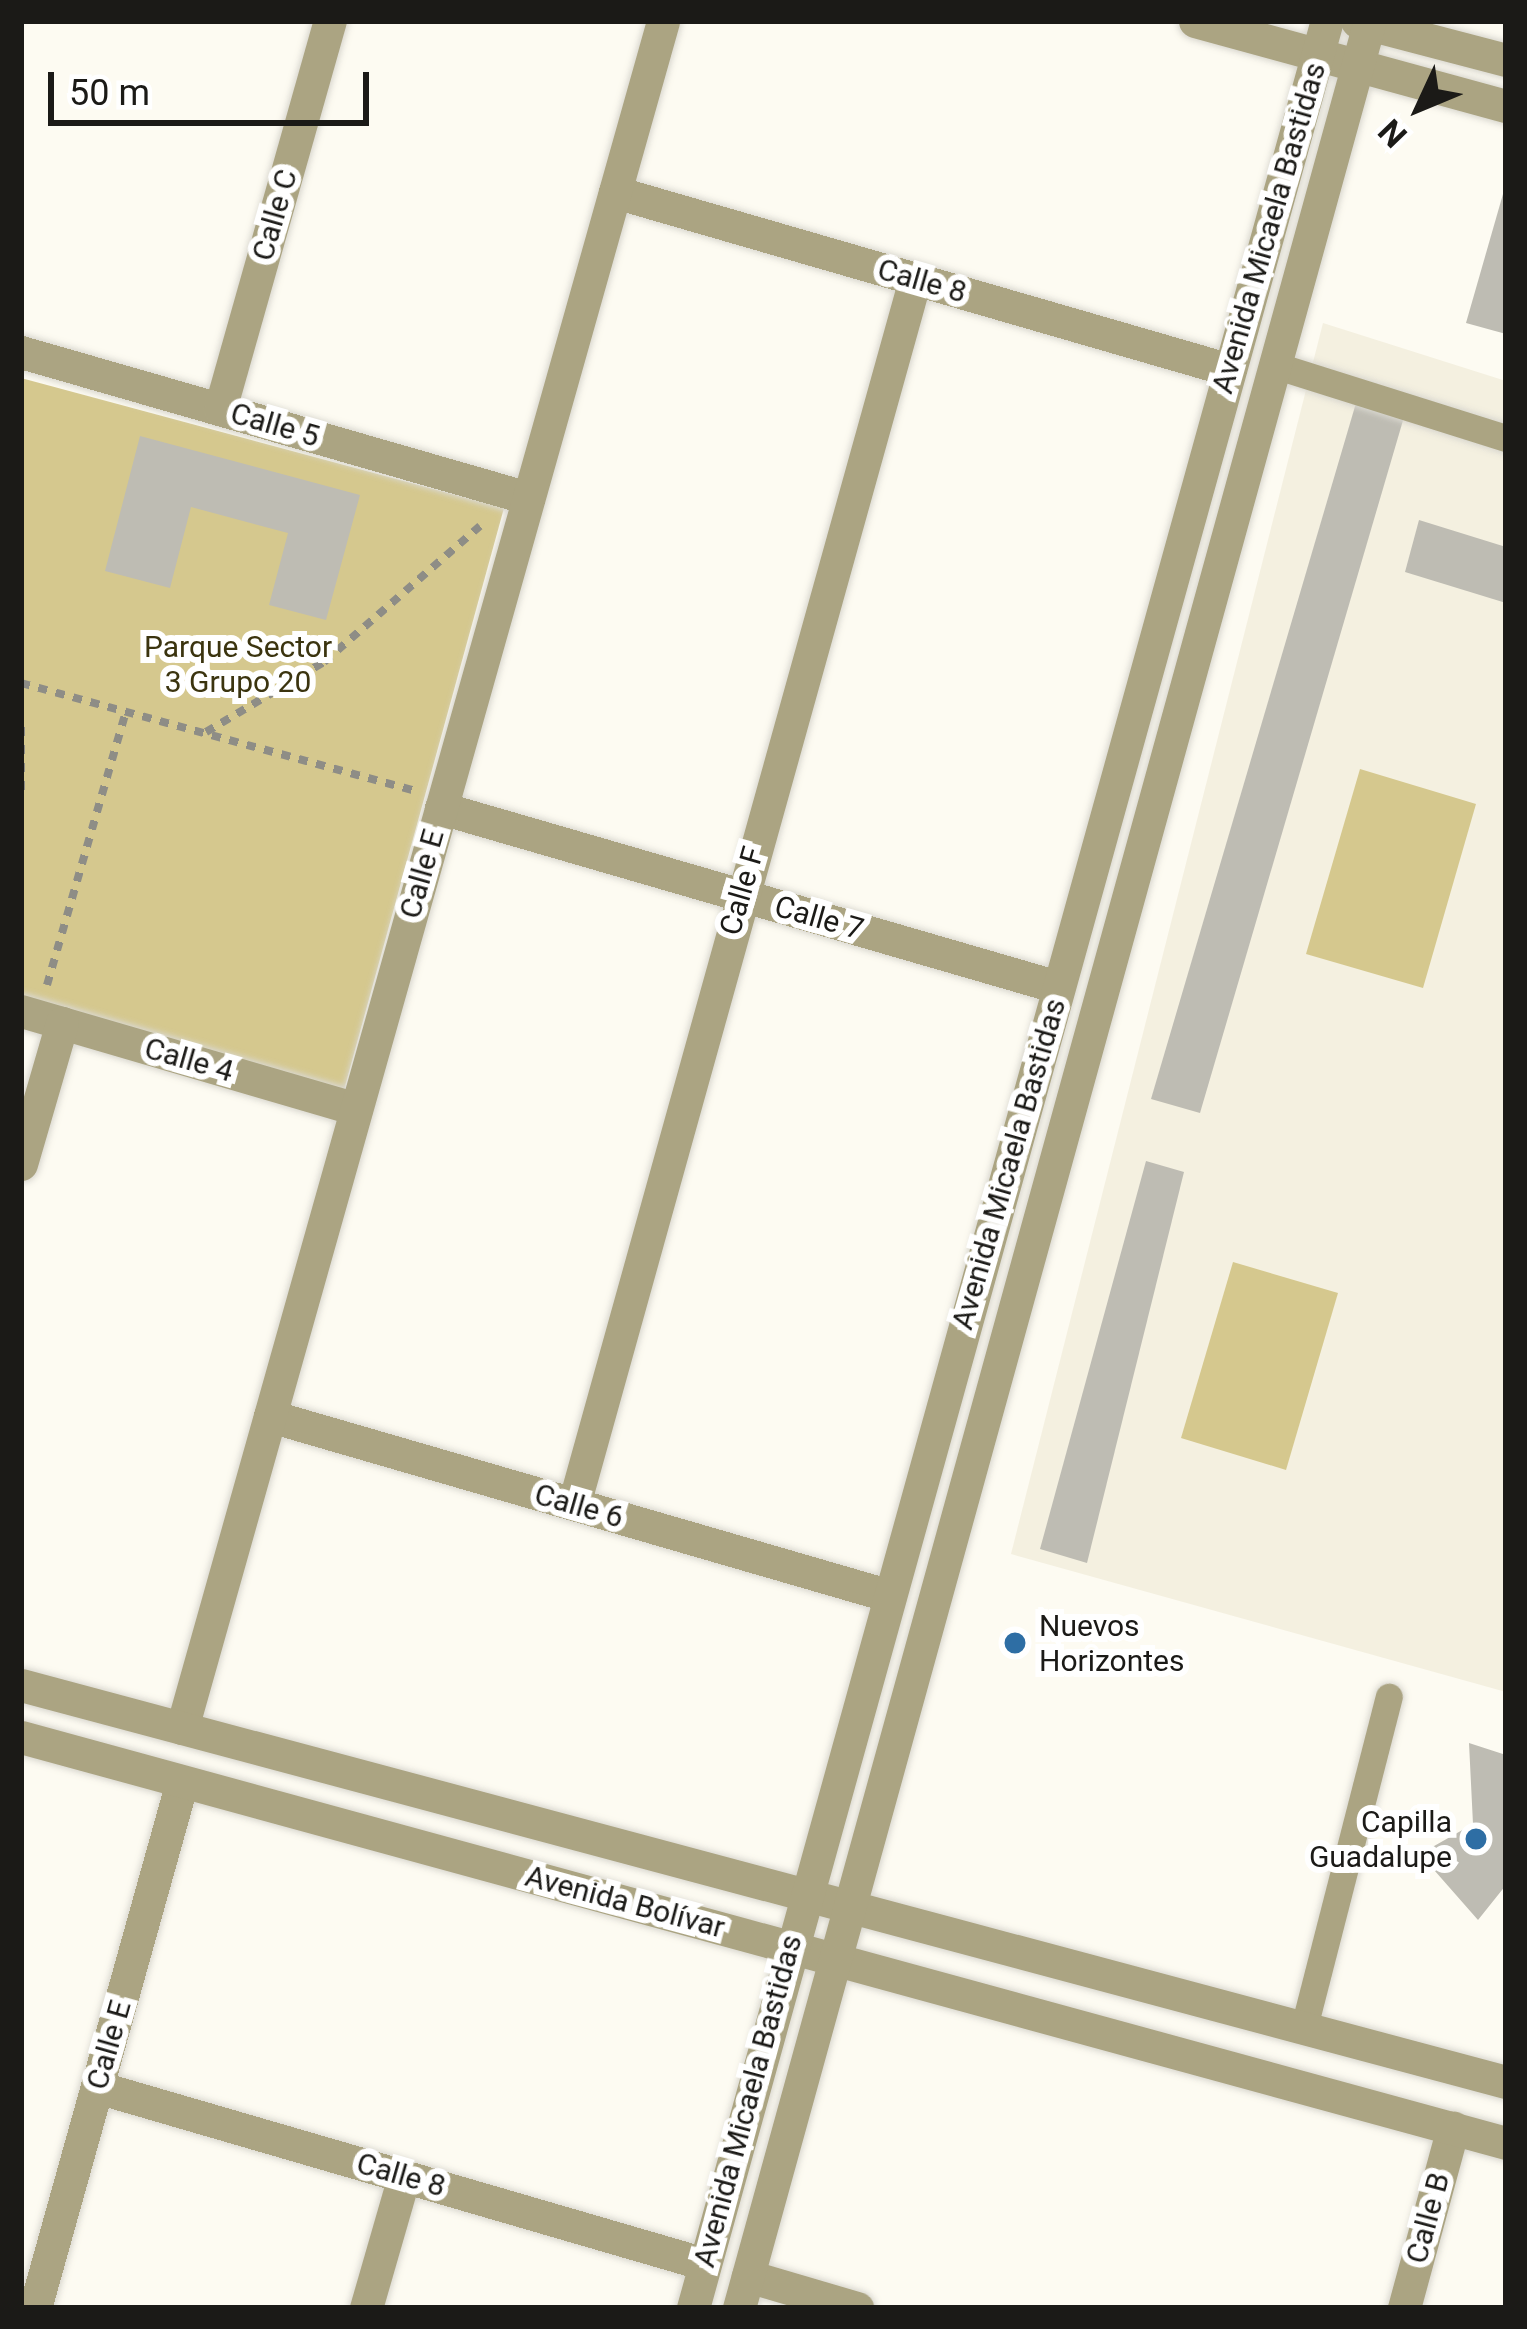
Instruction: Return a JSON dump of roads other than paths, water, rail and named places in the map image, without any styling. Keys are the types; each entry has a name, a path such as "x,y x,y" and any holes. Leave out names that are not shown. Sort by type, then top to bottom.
{"street":[{"name":"Calle C","path":"220,410 330,21"},
{"name":"Calle E","path":"182,1728 356,1109 428,802 528,498 663,21"},
{"path":"1195,21 1506,106"},
{"name":"Avenida Micaela Bastidas","path":"693,2308 804,1892 1327,21"},
{"path":"1365,22 1506,60"},
{"name":"Avenida Micaela Bastidas","path":"743,2292 1277,366 1365,22"},
{"name":"Calle 8","path":"615,192 1230,370"},
{"name":"Calle F","path":"574,1504 915,279"},
{"name":"Calle 5","path":"21,352 528,498"},
{"name":"Calle 7","path":"428,802 1058,987"},
{"name":"Calle 4","path":"33,1001 62,1023 356,1109"},
{"path":"21,1164 62,1023"},
{"name":"Calle 6","path":"270,1416 887,1595"},
{"name":"Avenida Bolívar","path":"21,1685 1506,2082"},
{"name":"Avenida Bolívar","path":"21,1738 1506,2143"},
{"name":"Calle E","path":"35,2308 182,1782"},
{"name":"Calle 8","path":"97,2086 705,2264"},
{"name":"Calle B","path":"1404,2308 1453,2128"},
{"path":"366,2308 404,2176"},
{"path":"743,2292 857,2308"}],"lane":[{"path":"1277,366 1506,437"},
{"path":"1304,2027 1389,1697"}],"place":[{"name":"Nuevos Horizontes","path":"1015,1643"},
{"name":"Capilla Guadalupe","path":"1476,1839"}],"park label":[{"name":"Parque Sector 3 Grupo 20","path":"238,664"}]}
